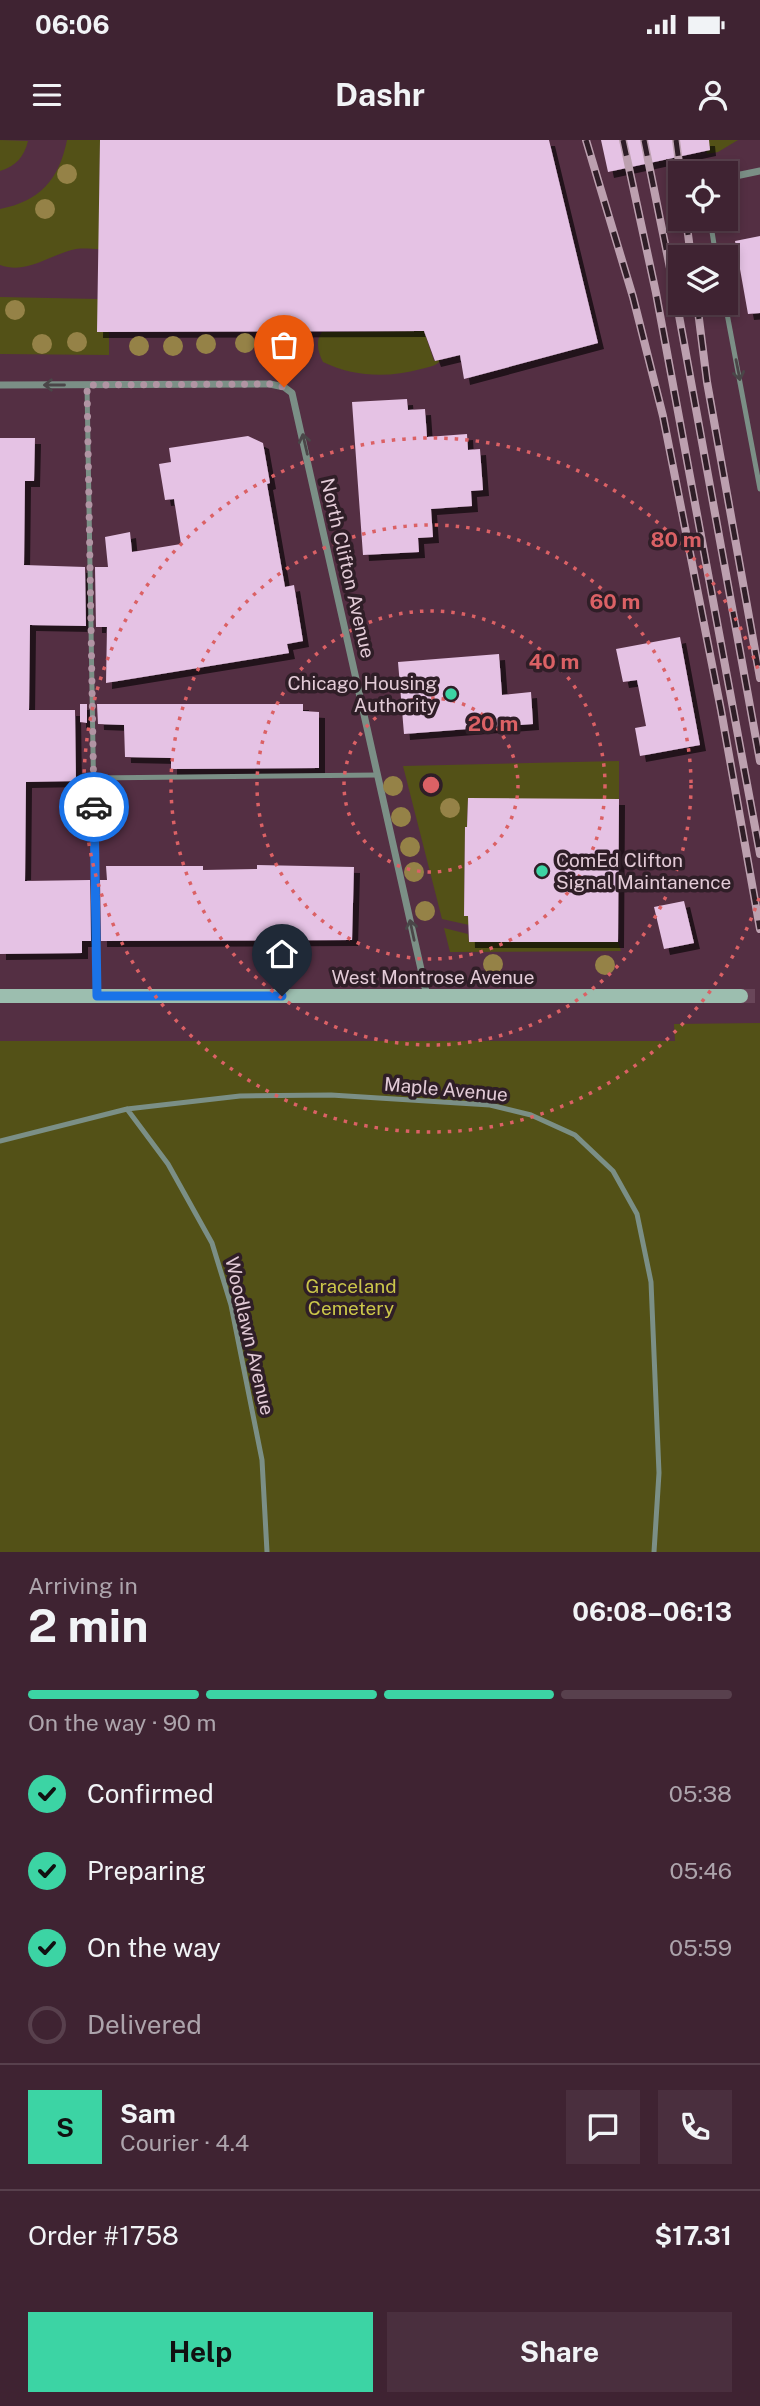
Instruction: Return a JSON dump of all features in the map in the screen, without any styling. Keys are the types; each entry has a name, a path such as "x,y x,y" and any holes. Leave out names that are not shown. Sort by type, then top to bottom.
{"main road":[{"name":"West Montrose Avenue","path":"0,996 741,996"}],"street":[{"path":"738,176 760,171"},
{"name":"North Clifton Avenue","path":"87,385 270,384 284,387 292,393 427,996"},
{"path":"0,385 87,385"}],"lane":[{"path":"727,315 760,489"},
{"path":"87,385 97,996"},
{"path":"93,778 378,775"},
{"name":"Maple Avenue","path":"0,1141 127,1109 240,1096 344,1096 490,1105 531,1115 575,1135 612,1171 637,1214 650,1282 659,1473 654,1552"},
{"name":"Woodlawn Avenue","path":"127,1109 168,1164 212,1243 230,1305 262,1460 267,1552"}],"green space":[{"path":"0,140 28,141 18,160 0,171"},
{"path":"67,140 100,140 99,249 76,249 29,266 0,265 0,209 26,200 46,186 59,167"},
{"path":"704,140 738,140 718,152 707,154"},
{"path":"0,297 98,299 98,332 109,332 109,355 0,354"},
{"path":"424,331 434,361 441,360 432,366 409,372 384,375 347,371 323,362 319,350 318,339 322,332"},
{"path":"619,761 619,799 468,799 464,916 469,916 469,925 442,919 403,766"},
{"path":"444,928 468,934 469,942 618,942 621,951 450,952"},
{"name":"Graceland Cemetery","path":"760,1023 760,1552 0,1552 0,1041 675,1041 674,1024"}],"building":[{"path":"100,140 549,140 598,343 464,379 460,355 435,361 424,331 97,332"},
{"path":"601,140 709,140 710,150 608,172"},
{"path":"760,236 760,313 748,314 738,245 735,241"},
{"path":"407,399 408,410 425,409 427,437 467,434 468,450 480,449 483,490 471,491 472,506 431,509 433,537 418,538 419,552 363,555 352,402"},
{"path":"248,436 263,443 270,483 267,484 285,587 294,585 303,641 287,644 289,653 106,683 107,627 96,627 95,567 108,567 105,537 130,532 132,552 181,544 174,499 165,500 159,464 171,462 169,448"},
{"path":"0,438 35,438 34,481 25,481 24,565 85,567 86,626 30,625 29,710 75,710 76,781 26,782 25,881 90,880 91,941 82,941 82,953 0,954"},
{"path":"680,637 700,745 640,756 635,728 646,726 637,680 623,682 616,649"},
{"name":"Chicago Housing Authority","path":"499,654 502,695 531,692 533,724 404,734 398,662"},
{"path":"80,704 87,704 87,723 80,722"},
{"path":"97,704 303,704 303,711 319,712 319,768 171,769 171,758 125,757 124,725 98,724"},
{"name":"ComEd Clifton Signal Maintanence","path":"468,798 619,799 618,942 469,942 468,916 464,916"},
{"path":"257,865 354,867 352,940 101,941 100,880 107,880 106,866 203,866 203,870 257,869"},
{"path":"684,901 694,943 664,949 654,907"}],"tunnel":[{"path":"741,996 760,996"}],"railway":[{"path":"586,140 633,297 663,416 721,710 760,929"},
{"path":"623,140 656,293 760,854"},
{"path":"644,140 674,288 760,761"},
{"path":"676,140 679,161"},
{"path":"688,231 689,245"},
{"path":"699,315 707,382 760,678"}],"way so far":[{"path":"94,807 87,385 270,384 284,387"}],"place":[{"name":"Chicago Housing Authority","path":"451,694"},
{"name":"ComEd Clifton Signal Maintanence","path":"542,871"}],"route":[{"path":"94,807 97,996 282,996"}]}
